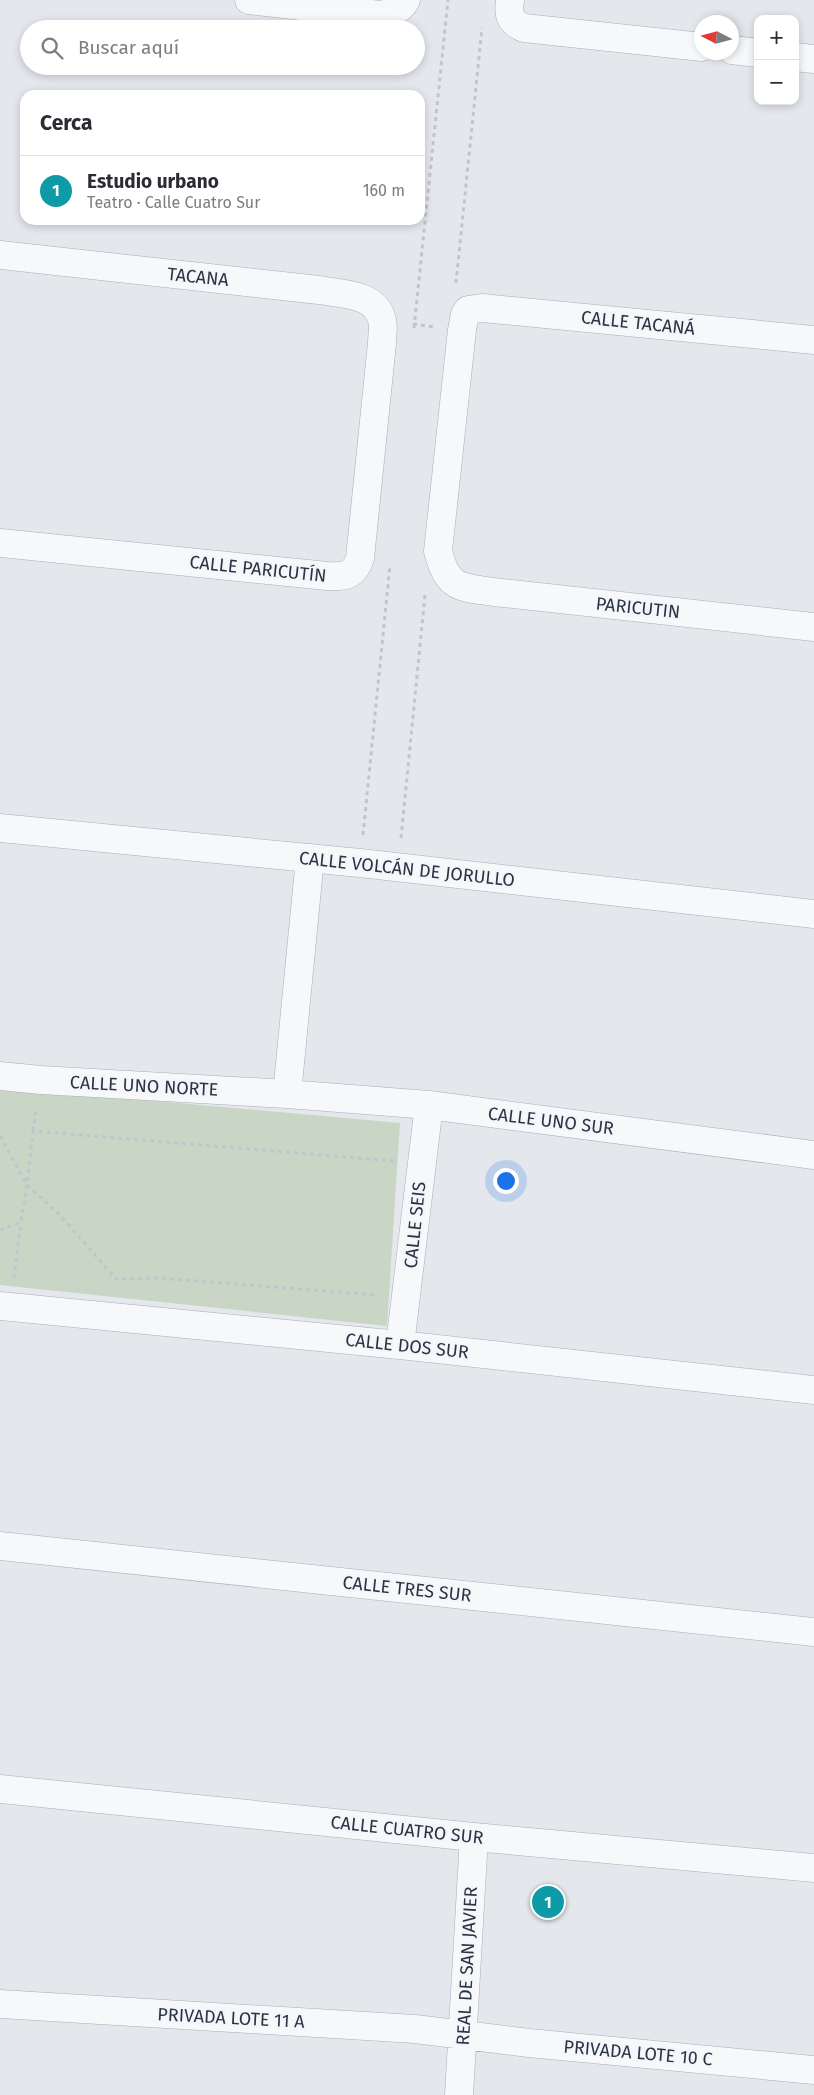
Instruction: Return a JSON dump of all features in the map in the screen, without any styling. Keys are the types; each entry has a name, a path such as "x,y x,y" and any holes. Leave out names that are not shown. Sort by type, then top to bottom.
{"street":[{"path":"249,0 380,15 388,14 404,3"},
{"path":"510,0 508,13 510,19 516,25 533,29 694,46"},
{"path":"739,51 754,53"},
{"path":"799,57 814,59"},
{"name":"TACANA","path":"0,256 319,290 364,299 379,310 382,321"},
{"name":"CALLE TACANÁ","path":"463,322 473,308 482,308 814,340"},
{"name":"CALLE PARICUTÍN","path":"0,543 327,576 348,575 356,569 360,558 382,343 382,321"},
{"name":"PARICUTIN","path":"463,322 438,551 442,569 452,582 462,587 494,592 814,627"},
{"name":"CALLE VOLCÁN DE JORULLO","path":"0,828 310,858 814,914"},
{"path":"287,1094 310,858"},
{"name":"CALLE UNO NORTE","path":"0,1076 287,1094"},
{"name":"CALLE UNO SUR","path":"287,1094 429,1105 814,1155"},
{"name":"CALLE SEIS","path":"400,1345 408,1298 429,1105"},
{"name":"CALLE DOS SUR","path":"5,1306 400,1345 814,1390"},
{"name":"CALLE TRES SUR","path":"0,1546 814,1632"},
{"name":"CALLE CUATRO SUR","path":"0,1789 474,1837 814,1868"},
{"name":"REAL DE SAN JAVIER","path":"459,2095 474,1837"},
{"name":"PRIVADA LOTE 11 A","path":"0,2004 306,2022 462,2034"},
{"name":"PRIVADA LOTE 10 C","path":"462,2034 814,2070"}],"path":[{"path":"382,321 463,322"},
{"path":"5,1306 27,1185 33,1131 422,1163"},
{"path":"0,1136 27,1185 60,1215 116,1279 159,1278 408,1298"},
{"path":"0,1230 21,1222"}],"green space":[{"path":"0,1087 400,1123 387,1326 0,1285"}],"place":[{"name":"Estudio urbano","path":"548,1902"}]}
